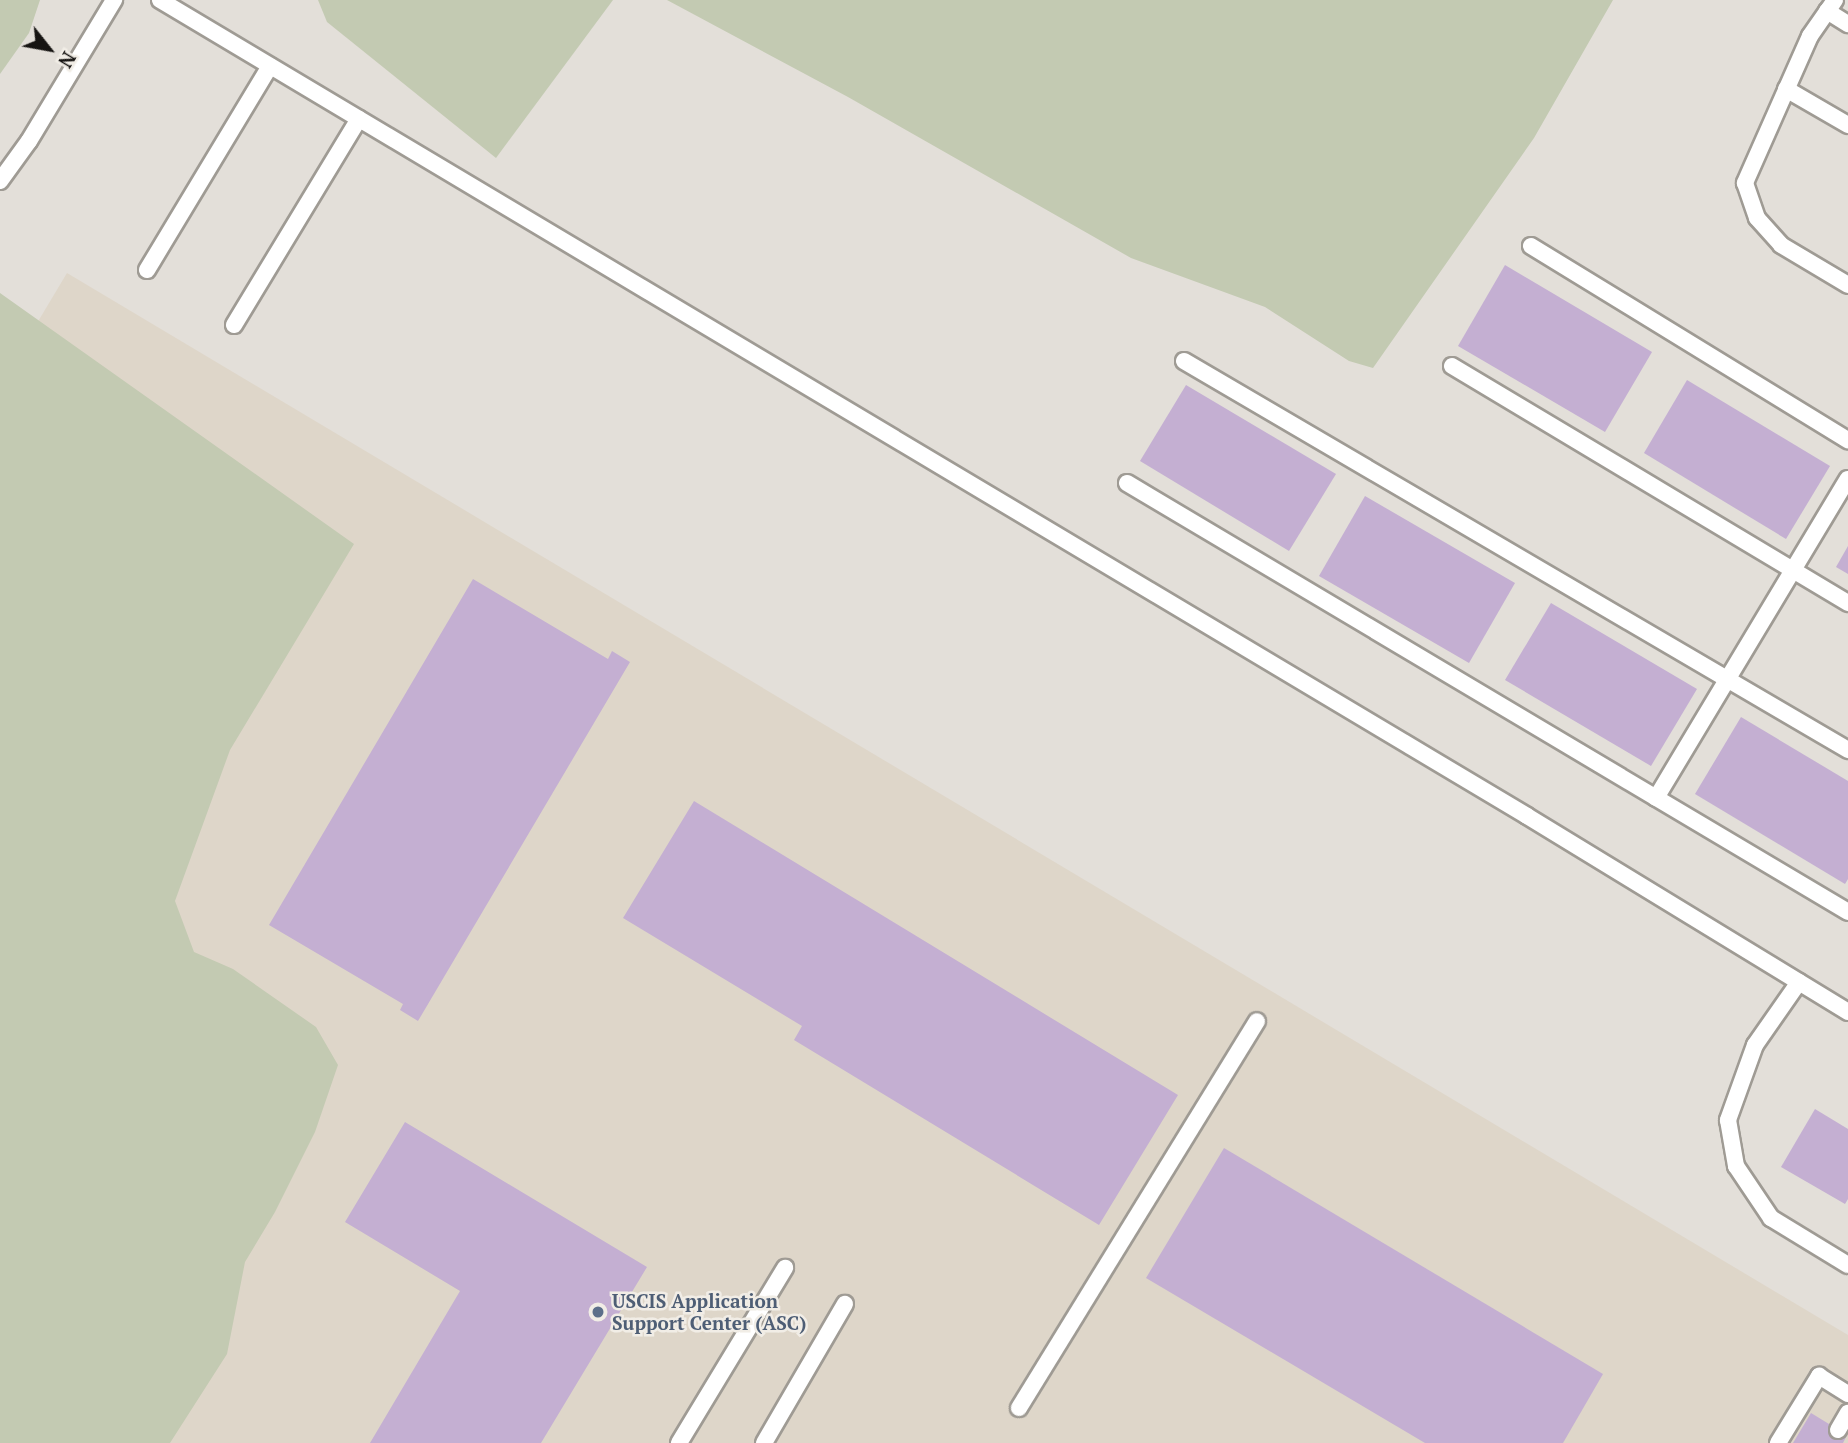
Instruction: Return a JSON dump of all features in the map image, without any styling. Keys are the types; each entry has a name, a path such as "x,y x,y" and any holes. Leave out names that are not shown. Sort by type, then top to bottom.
{"lane":[{"path":"0,181 29,141 114,0"},
{"path":"160,0 1457,774 1848,1012"},
{"path":"1848,24 1831,6 1810,36 1745,183 1757,218 1782,245 1848,285"},
{"path":"147,270 270,66"},
{"path":"1786,89 1848,125"},
{"path":"234,326 359,119"},
{"path":"1531,246 1848,440"},
{"path":"1184,361 1848,750"},
{"path":"1452,366 1848,603"},
{"path":"1656,797 1848,480"},
{"path":"1127,483 1848,912"},
{"path":"1799,982 1755,1045 1728,1120 1736,1166 1771,1218 1848,1265"},
{"path":"1019,1408 1257,1021"},
{"path":"679,1443 785,1268"},
{"path":"764,1443 845,1304"},
{"path":"1778,1443 1819,1376 1848,1394"},
{"path":"1838,1430 1848,1413"}],"shaded area":[{"path":"67,273 1848,1335 1848,1443 13,1443 0,876 0,385"}],"green space":[{"path":"0,0 40,0 29,33 0,74"},
{"path":"318,0 613,0 496,158 327,22"},
{"path":"667,0 1613,0 1534,138 1373,368 1349,361 1265,307 1131,258 848,97"},
{"path":"0,293 354,544 230,750 175,901 194,952 233,969 316,1027 338,1065 315,1132 275,1212 245,1262 227,1354 170,1443 0,1443"}],"building":[{"path":"1505,265 1652,352 1605,432 1458,346"},
{"path":"1687,380 1830,466 1786,539 1644,453"},
{"path":"1186,385 1336,474 1289,551 1140,461"},
{"path":"1365,496 1515,583 1469,663 1319,576"},
{"path":"1848,546 1848,574 1836,567"},
{"path":"473,579 608,659 612,651 630,662 418,1021 400,1010 403,1004 269,925"},
{"path":"1551,603 1697,689 1651,766 1505,680"},
{"path":"1741,717 1848,781 1848,879 1845,884 1695,794"},
{"path":"694,801 1178,1095 1099,1225 794,1040 802,1026 623,918"},
{"path":"1815,1109 1848,1129 1848,1199 1845,1204 1781,1167"},
{"path":"405,1122 647,1267 541,1443 370,1443 460,1291 345,1222"},
{"path":"1224,1148 1603,1374 1563,1443 1425,1443 1146,1278"},
{"path":"1811,1413 1847,1435 1843,1443 1793,1443"}],"place":[{"name":"USCIS Application Support Center (ASC)","path":"598,1312"}]}
